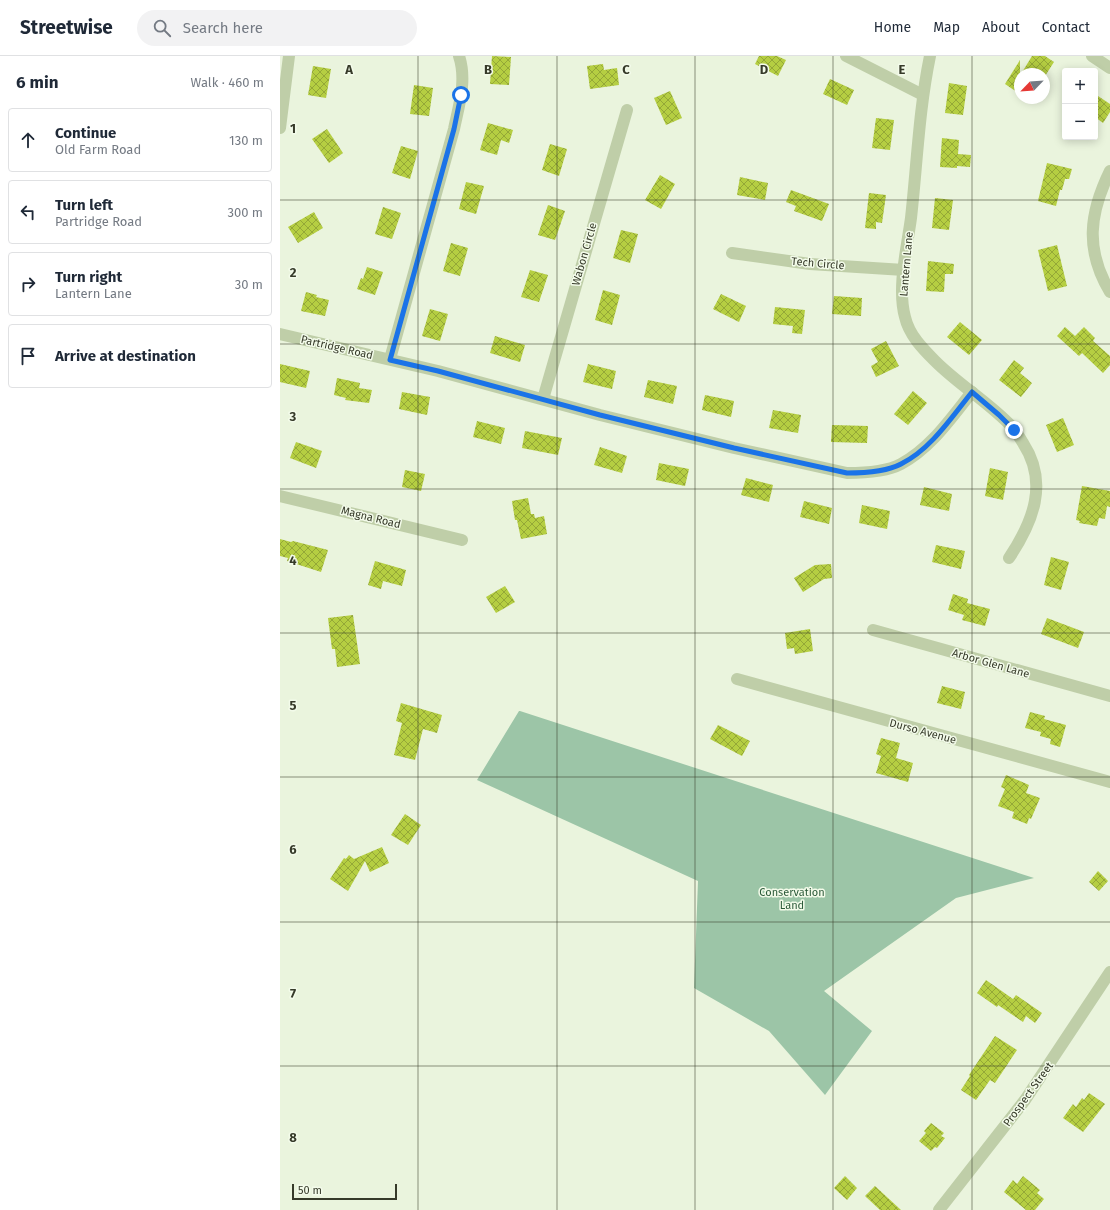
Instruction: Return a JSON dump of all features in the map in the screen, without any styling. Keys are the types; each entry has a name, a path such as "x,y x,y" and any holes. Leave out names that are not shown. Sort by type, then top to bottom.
{"street":[{"path":"280,128 290,56"},
{"path":"390,360 454,129 461,95 462,77 459,56"},
{"path":"846,56 923,95"},
{"name":"Lantern Lane","path":"930,56 923,95 904,270 902,294 905,317 913,336 930,356 950,376 999,415 1014,430 1030,453 1036,474 1036,494 1031,519 1009,558"},
{"path":"1092,56 1110,68"},
{"name":"Wabon Circle","path":"543,399 627,110"},
{"path":"1109,289 1103,280 1092,242 1097,202 1110,171"},
{"name":"Tech Circle","path":"732,253 810,264 904,270"},
{"name":"Partridge Road","path":"280,334 438,371 600,415 734,448 847,473 862,473 900,465 919,453 972,392"},
{"name":"Magna Road","path":"280,496 462,540"},
{"name":"Arbor Glen Lane","path":"873,630 1110,696"},
{"name":"Durso Avenue","path":"737,679 1110,782"},
{"name":"Prospect Street","path":"939,1210 1025,1100 1110,972"}],"green space":[{"name":"Conservation Land","path":"519,711 1034,878 956,898 824,991 872,1031 825,1095 769,1031 694,988 698,881 477,780"}],"building":[{"path":"492,56 511,57 509,85 490,84"},
{"path":"759,56 777,56 786,60 778,76 755,64"},
{"path":"1032,56 1045,56 1054,62 1050,68 1025,68"},
{"path":"1020,60 1020,68 1015,68"},
{"path":"603,64 604,70 617,68 619,85 590,89 587,66"},
{"path":"313,66 331,69 326,98 308,95"},
{"path":"1014,70 1014,90 1005,84"},
{"path":"830,79 854,90 847,105 823,94"},
{"path":"949,83 967,86 963,115 945,113"},
{"path":"414,85 433,88 429,116 410,114"},
{"path":"670,91 682,118 666,125 654,98"},
{"path":"1098,96 1110,104 1110,112 1103,123 1098,119"},
{"path":"876,118 894,120 890,150 872,148"},
{"path":"488,123 513,130 509,143 501,140 497,155 480,150"},
{"path":"327,129 343,153 329,163 312,139"},
{"path":"942,138 959,140 958,154 971,155 970,167 940,167"},
{"path":"550,144 567,149 559,176 542,170"},
{"path":"401,146 418,151 410,179 392,173"},
{"path":"1047,163 1072,169 1069,179 1065,179 1062,190 1060,190 1056,206 1038,201"},
{"path":"660,175 675,184 661,209 645,200"},
{"path":"740,177 768,183 765,200 737,195"},
{"path":"466,182 484,186 476,214 459,209"},
{"path":"791,190 829,204 822,221 794,211 796,206 786,202"},
{"path":"869,193 886,195 882,223 876,222 876,229 865,228"},
{"path":"935,198 953,200 949,230 932,228"},
{"path":"548,205 565,211 555,240 538,235"},
{"path":"383,207 401,213 392,239 375,234"},
{"path":"314,212 323,228 298,243 288,227"},
{"path":"621,230 638,234 630,263 613,258"},
{"path":"451,243 468,248 460,276 443,271"},
{"path":"1057,245 1067,286 1048,291 1038,250"},
{"path":"928,261 954,264 953,274 945,274 944,292 926,291"},
{"path":"367,267 383,272 375,295 357,289 361,278 363,279"},
{"path":"530,270 548,275 539,302 521,297"},
{"path":"603,290 620,295 612,325 595,320"},
{"path":"306,292 317,295 316,297 329,300 325,316 301,311"},
{"path":"721,294 746,306 739,322 713,309"},
{"path":"834,296 862,298 861,316 832,314"},
{"path":"775,307 805,310 802,334 792,333 793,326 773,324"},
{"path":"430,309 448,314 440,341 422,336"},
{"path":"960,322 982,340 969,355 947,337"},
{"path":"1065,327 1075,336 1084,327 1095,338 1093,341 1110,356 1110,365 1103,373 1082,353 1079,356 1057,336"},
{"path":"495,336 525,345 520,362 490,353"},
{"path":"886,341 899,366 876,377 871,366 878,362 871,349"},
{"path":"1014,360 1024,368 1020,373 1032,383 1021,397 999,380"},
{"path":"280,364 310,371 306,388 280,382"},
{"path":"588,364 616,371 612,389 583,382"},
{"path":"337,378 360,383 359,388 372,390 369,403 345,400 346,398 334,395"},
{"path":"648,380 677,386 673,404 644,397"},
{"path":"913,391 927,403 908,425 894,414"},
{"path":"402,392 430,397 427,415 399,409"},
{"path":"705,395 734,401 731,417 702,410"},
{"path":"773,410 801,415 798,433 769,428"},
{"path":"1063,418 1074,445 1057,452 1046,425"},
{"path":"477,421 505,428 501,444 473,437"},
{"path":"832,425 868,426 867,443 831,442"},
{"path":"525,431 562,438 558,455 522,448"},
{"path":"296,442 322,451 316,468 290,458"},
{"path":"600,447 627,456 622,473 594,465"},
{"path":"659,463 689,469 685,486 656,480"},
{"path":"990,468 1008,472 1003,500 985,496"},
{"path":"405,470 425,474 421,491 402,487"},
{"path":"746,478 773,485 769,502 741,495"},
{"path":"1082,486 1110,491 1110,507 1107,506 1105,519 1099,518 1097,526 1079,523 1080,521 1076,520"},
{"path":"924,487 952,494 949,511 920,505"},
{"path":"528,498 531,514 534,514 535,518 544,516 547,534 521,539 517,520 515,520 512,501"},
{"path":"804,501 832,508 829,524 800,517"},
{"path":"862,505 890,511 887,529 859,523"},
{"path":"280,539 328,550 321,572 287,561 288,558 280,556"},
{"path":"936,545 965,551 961,569 932,562"},
{"path":"1051,557 1069,562 1061,590 1044,585"},
{"path":"375,561 406,570 402,586 383,581 381,589 368,585"},
{"path":"831,564 832,578 824,579 803,592 794,578 815,565"},
{"path":"505,586 515,602 496,613 486,597"},
{"path":"953,594 968,599 967,603 990,609 985,626 962,620 964,615 948,610"},
{"path":"353,615 360,664 337,667 335,649 332,649 328,618"},
{"path":"1047,618 1084,632 1078,648 1041,634"},
{"path":"810,629 813,651 795,654 794,648 787,649 785,633"},
{"path":"942,686 965,692 961,709 937,703"},
{"path":"401,703 442,715 437,733 423,729 415,760 394,755 402,723 396,721"},
{"path":"1030,712 1045,716 1044,719 1066,725 1060,747 1050,744 1051,739 1040,736 1041,732 1025,728"},
{"path":"718,725 750,741 742,756 710,739"},
{"path":"881,738 900,743 896,758 913,763 908,782 876,773 881,756 876,754"},
{"path":"1006,775 1029,785 1026,793 1040,798 1031,819 1029,818 1027,824 1012,818 1014,812 998,806 1005,789 1001,787"},
{"path":"405,814 421,825 408,845 391,835"},
{"path":"382,847 389,863 370,872 365,861 348,891 330,879 344,858 346,859 349,855 354,859"},
{"path":"1098,871 1108,881 1099,891 1089,882"},
{"path":"986,980 1013,999 1016,995 1042,1013 1035,1023 1026,1016 1023,1022 977,993"},
{"path":"995,1036 1017,1050 995,1083 990,1080 976,1100 961,1090 970,1076 969,1075"},
{"path":"1089,1093 1105,1104 1083,1132 1063,1118 1073,1104 1076,1107 1082,1098 1084,1100"},
{"path":"931,1123 944,1133 941,1136 945,1138 937,1148 935,1147 931,1151 919,1141 926,1133 924,1131"},
{"path":"845,1176 857,1188 847,1200 834,1188"},
{"path":"1023,1176 1040,1190 1037,1193 1044,1199 1035,1210 1026,1210 1004,1192 1013,1180 1017,1184"},
{"path":"875,1186 901,1210 880,1210 865,1196"}],"route":[{"path":"461,95 454,129 390,360 438,371 600,415 734,448 847,473 862,473 900,465 919,453 932,440 972,392 1014,430"}]}
